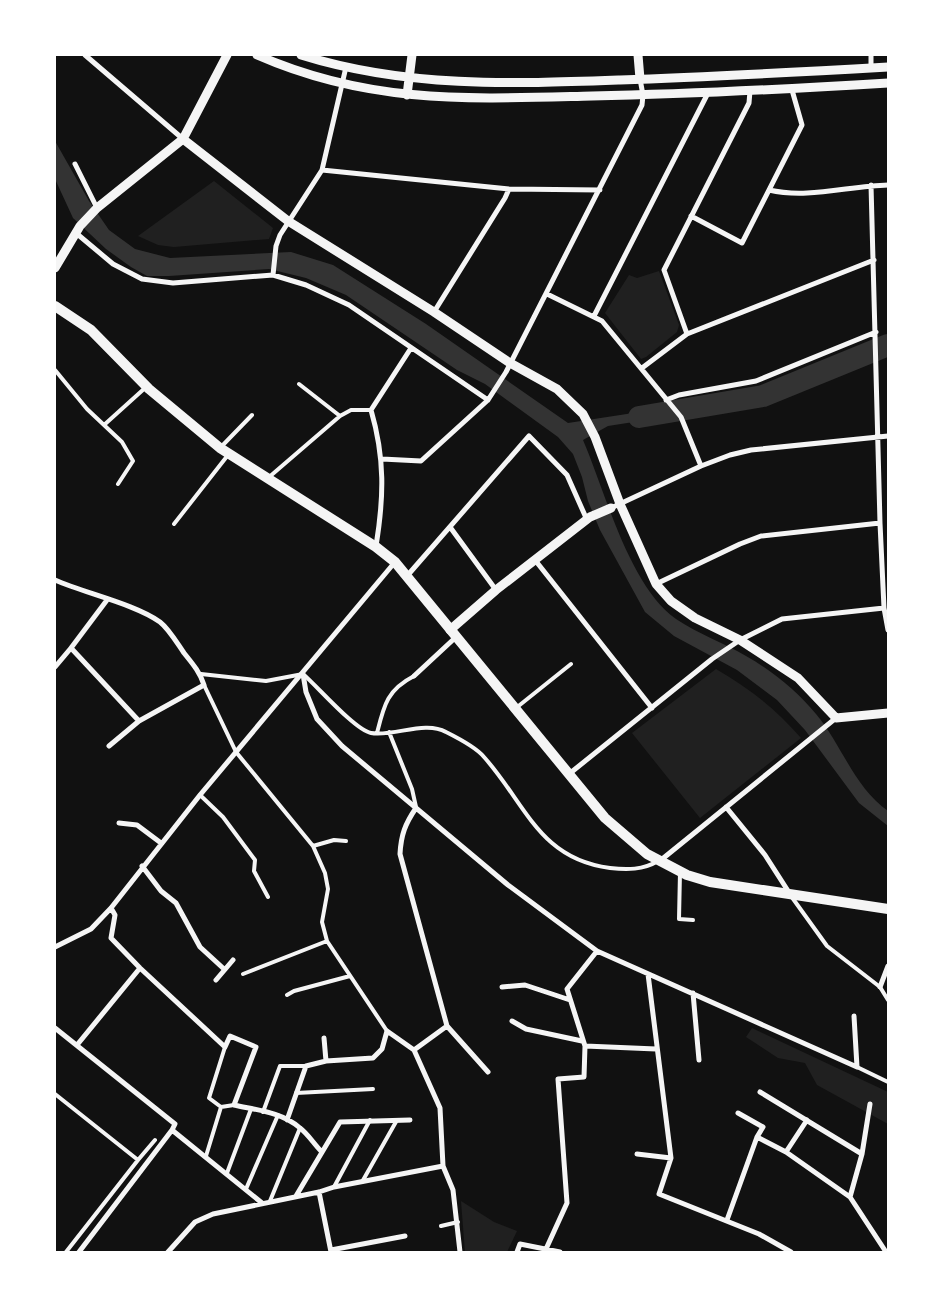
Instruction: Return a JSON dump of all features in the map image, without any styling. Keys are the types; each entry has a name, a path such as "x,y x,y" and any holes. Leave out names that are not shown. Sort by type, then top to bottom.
{"main road":[{"path":"55,306 92,330 146,387 224,451 267,480 376,547 394,562 612,824 647,854 680,872 710,882 888,909"}],"street":[{"path":"86,55 183,139 288,221 434,312 510,363 557,389 583,414 595,437 615,506 656,584 671,600 695,618 798,678 836,718"},
{"path":"55,266 78,230 97,208 183,139 227,55"},
{"path":"257,55 290,69 343,85 407,95 467,99 792,90 888,83"},
{"path":"301,55 346,67 409,79 457,83 640,80 888,67"},
{"path":"407,95 412,55"},
{"path":"382,459 421,461 488,400 494,392 548,294 642,105 643,95 638,55"},
{"path":"871,55 872,68"},
{"path":"272,276 276,246 288,221 322,170 346,67"},
{"path":"691,216 742,242 802,125 792,90"},
{"path":"687,334 664,270 749,103 750,91"},
{"path":"594,316 708,93"},
{"path":"75,164 97,208"},
{"path":"322,170 509,189 600,190"},
{"path":"769,190 786,194 814,193 871,185 888,185"},
{"path":"871,185 880,523 884,608 888,630"},
{"path":"434,312 506,198 509,189"},
{"path":"78,230 113,264 142,279 173,284 272,276 306,285 349,305 488,400"},
{"path":"642,368 687,334 874,260"},
{"path":"548,294 602,321 681,417 701,466"},
{"path":"668,402 678,395 756,381 876,332"},
{"path":"376,547 381,516 382,459 371,410 412,348"},
{"path":"407,576 529,436 567,475 589,518"},
{"path":"414,676 496,590 589,518 701,466 730,455 751,450 888,436"},
{"path":"656,584 761,536 880,523"},
{"path":"450,528 496,590"},
{"path":"535,560 652,708"},
{"path":"55,947 91,930 111,908 142,866 200,795 303,674 394,562"},
{"path":"55,580 160,623 201,674 204,685 139,720 109,746"},
{"path":"55,667 107,600"},
{"path":"569,774 712,659 737,642 782,619 884,608"},
{"path":"71,648 139,720"},
{"path":"303,674 306,692 317,719 342,746 508,885 597,951 857,1067 854,1016"},
{"path":"660,860 836,718 888,713"},
{"path":"726,807 779,874 790,894"},
{"path":"416,808 406,822 401,835 400,854 447,1026 488,1072"},
{"path":"119,823 137,825 161,843"},
{"path":"142,866 161,891 176,903 200,948 224,969"},
{"path":"111,908 116,915 110,938 140,968 225,1047 230,1036 256,1047 234,1105 278,1115 300,1128 321,1151"},
{"path":"546,1249 567,1203 558,1079 584,1077 583,1043 567,989 597,951"},
{"path":"216,980 233,960"},
{"path":"880,987 888,966"},
{"path":"77,1045 140,968"},
{"path":"648,974 671,1158 659,1194 759,1234 791,1252"},
{"path":"502,987 525,985 570,1000"},
{"path":"693,993 699,1060"},
{"path":"512,1021 526,1028 583,1043 656,1049"},
{"path":"414,1050 447,1026"},
{"path":"55,1028 175,1124 79,1252"},
{"path":"287,1120 306,1066 326,1060 372,1058 382,1050 388,1030 414,1050 440,1108 443,1166 453,1190 460,1252"},
{"path":"324,1038 326,1060"},
{"path":"760,1092 862,1154"},
{"path":"850,1197 862,1154 870,1104"},
{"path":"727,1220 757,1137 763,1127 738,1113"},
{"path":"296,1196 321,1151 340,1122 410,1120"},
{"path":"786,1152 808,1120"},
{"path":"172,1130 262,1203"},
{"path":"757,1137 786,1152 850,1197 886,1252"},
{"path":"637,1154 671,1158"},
{"path":"168,1252 195,1222 213,1214 319,1192 334,1187 443,1166"},
{"path":"319,1192 331,1251 404,1236"},
{"path":"517,1252 520,1244 560,1252"}],"lane":[{"path":"55,370 104,425 122,442 133,461 118,484"},
{"path":"299,384 340,416"},
{"path":"104,425 146,387"},
{"path":"267,480 340,416 351,410 371,410"},
{"path":"174,524 224,451 252,416"},
{"path":"515,708 571,664"},
{"path":"201,674 227,679 266,681 303,674 356,726 370,733 417,728 444,730 483,755 543,835 556,849 575,860 594,866 636,869 648,867 660,860"},
{"path":"377,733 384,705 402,683 414,676"},
{"path":"204,685 236,752 313,846 325,873 328,889 322,922 327,941 388,1030"},
{"path":"389,732 412,790 416,808"},
{"path":"200,795 223,817 255,860 254,871 268,897"},
{"path":"313,846 334,840 346,841"},
{"path":"679,919 680,872"},
{"path":"790,894 827,946 880,987 888,1000"},
{"path":"673,918 693,920"},
{"path":"243,974 327,941"},
{"path":"287,995 294,991 350,976"},
{"path":"225,1047 208,1098 221,1107 234,1105"},
{"path":"263,1112 280,1066 306,1066"},
{"path":"857,1067 888,1082"},
{"path":"296,1093 373,1089"},
{"path":"55,1094 138,1160"},
{"path":"206,1156 221,1107"},
{"path":"227,1173 251,1109"},
{"path":"246,1189 278,1115"},
{"path":"334,1187 370,1120"},
{"path":"362,1182 397,1120"},
{"path":"270,1201 300,1128"},
{"path":"66,1252 155,1140"},
{"path":"115,1190 122,1197"},
{"path":"103,1206 110,1212"},
{"path":"441,1226 458,1222"}],"shaded area":[{"path":"55,141 89,201 109,230 135,249 170,258 291,252 333,265 426,324 568,423 666,408 672,416 608,426 583,440 620,536 632,561 659,604 676,619 738,651 765,668 801,698 825,726 866,790 888,811 888,826 859,803 805,730 777,700 737,670 674,636 645,612 600,530 588,501 582,477 573,454 558,437 485,384 457,370 346,295 306,278 269,269 147,276 131,267 106,249 73,218 55,179"},
{"path":"214,181 273,228 269,239 174,247 158,245 138,236"},
{"path":"659,271 679,325 677,332 641,359 605,313 629,275 637,278"},
{"path":"716,669 762,700 801,738 700,818 632,733"},
{"path":"752,1028 888,1092 888,1124 817,1085 805,1063 778,1058 746,1037"},
{"path":"461,1201 494,1222 517,1231 507,1252 465,1252"}],"waterway":[{"path":"639,417 763,396 888,345"}]}
